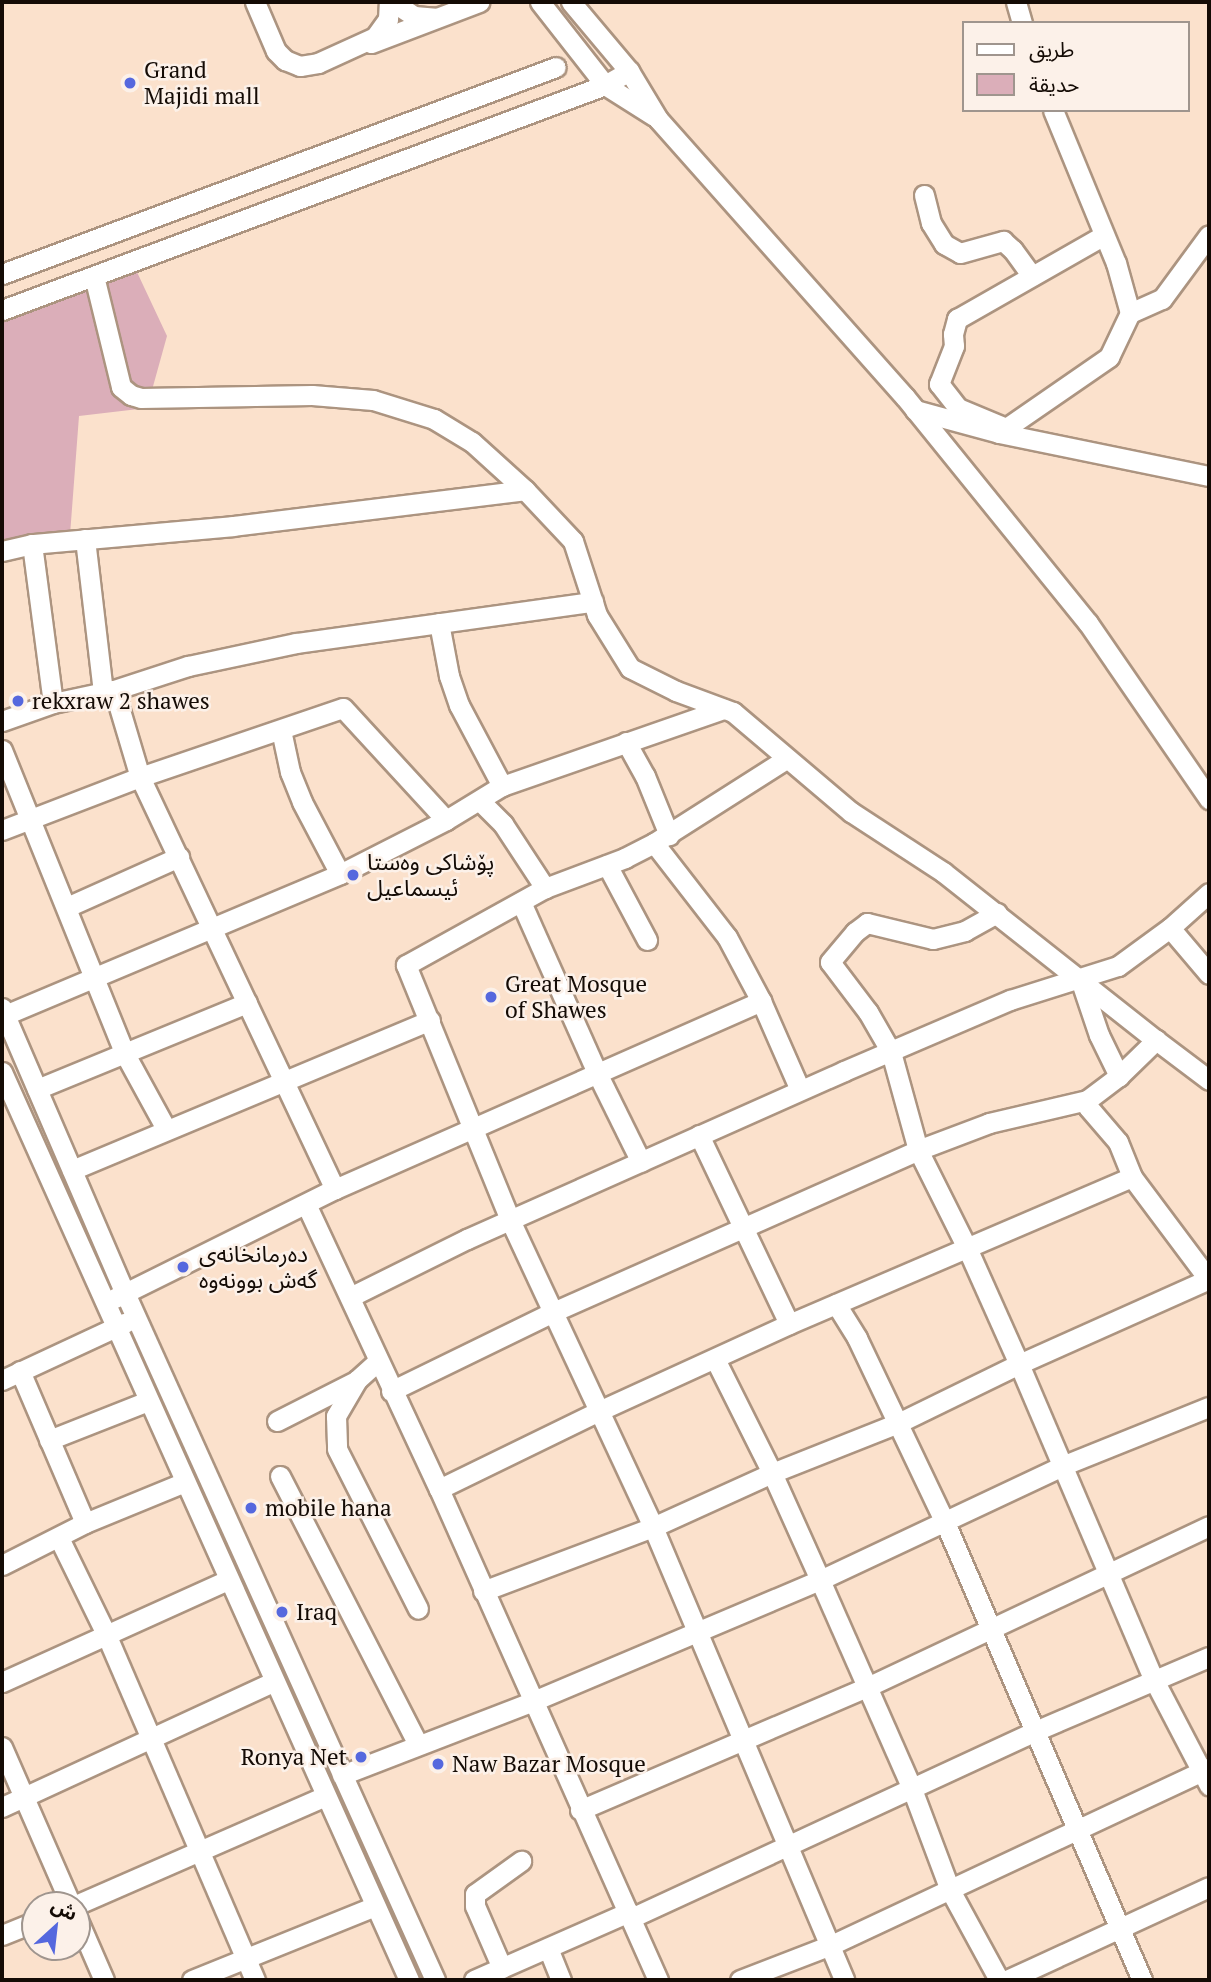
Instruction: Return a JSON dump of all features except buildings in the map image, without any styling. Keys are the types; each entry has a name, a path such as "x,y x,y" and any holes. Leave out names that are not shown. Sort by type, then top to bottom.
{"street":[{"path":"255,2 276,51 294,65 309,65 367,43 378,42 479,2"},
{"path":"367,43 383,29 391,2 419,18 436,18"},
{"path":"540,2 605,85 658,119"},
{"path":"1016,2 1021,21"},
{"path":"579,4 629,71 658,119 915,410 1088,623 1209,799"},
{"path":"2,274 556,67"},
{"path":"2,310 605,85 629,71"},
{"path":"1054,112 1116,263 1130,313"},
{"path":"924,195 931,223 944,244 960,253 1003,241 1032,276"},
{"path":"1003,431 958,408 939,384 954,346 953,334 957,319 1104,235"},
{"path":"1003,431 1109,357 1130,313 1162,299 1209,235"},
{"path":"94,276 121,387 131,395 141,398 312,395 373,400 434,419 472,442 526,490 572,541 597,615 630,668 676,691 733,712 851,812 943,872 1209,1080"},
{"path":"915,410 1209,476"},
{"path":"2,551 32,544 385,509 526,490"},
{"path":"85,540 108,692 140,777 335,1189"},
{"path":"32,544 53,703"},
{"path":"2,720 53,703 108,692 188,666 296,643 593,602"},
{"path":"439,623 449,676 459,705 502,786"},
{"path":"2,830 140,777 343,708 446,820"},
{"path":"435,1980 136,1318 3,1011 213,929 340,874 481,801 502,786 723,709"},
{"path":"281,730 290,772 302,802 340,874"},
{"path":"626,742 645,776 661,839 727,937 761,1001 800,1090"},
{"path":"2,750 125,1054 166,1129"},
{"path":"786,759 661,839 607,865 545,888 405,965 430,1020 472,1131 511,1222 653,1527 844,1980"},
{"path":"481,801 503,824 545,888"},
{"path":"67,907 179,857"},
{"path":"607,865 647,940"},
{"path":"350,1297 467,1239 511,1222 800,1090 1010,1000 1118,966 1170,928 1209,892"},
{"path":"521,902 597,1073 641,1162"},
{"path":"740,1980 831,1945 1077,1827 1207,1775 1154,1680 1019,1364 968,1250 918,1150 891,1052 868,1012 830,962 855,932 867,923 933,939 965,931 997,913"},
{"path":"1170,928 1209,974"},
{"path":"1080,978 1099,1035 1119,1076"},
{"path":"104,1303 335,1189 472,1131 761,1001"},
{"path":"37,1089 247,1003"},
{"path":"72,1170 430,1020"},
{"path":"391,1391 554,1312 918,1150 989,1123 1087,1100 1119,1076 1156,1040"},
{"path":"2,1072 6,1093 115,1327 409,1980"},
{"path":"483,1591 653,1527 772,1473 898,1423 1019,1364 1209,1280 1132,1177 1118,1142 1088,1107 1087,1100"},
{"path":"699,1135 789,1324"},
{"path":"439,1489 599,1411 789,1324 968,1250 1132,1177"},
{"path":"306,1204 439,1489 531,1702 658,1980"},
{"path":"836,1304 898,1423 944,1520 1142,1980"},
{"path":"2,1380 136,1318"},
{"path":"715,1359 772,1473 820,1580 865,1688 912,1789 950,1890 999,1980"},
{"path":"378,1361 357,1381 336,1416 337,1449 418,1609"},
{"path":"20,1371 85,1523"},
{"path":"277,1421 357,1381"},
{"path":"49,1440 148,1401"},
{"path":"342,1775 531,1702 695,1630 820,1580 1062,1466 1209,1407"},
{"path":"280,1476 418,1744"},
{"path":"2,1564 85,1523 185,1482"},
{"path":"580,1810 742,1738 865,1688 1209,1527"},
{"path":"59,1538 106,1634 255,1980"},
{"path":"2,1682 229,1580"},
{"path":"474,1980 790,1847 1033,1732 1209,1657"},
{"path":"2,1807 152,1741 273,1682"},
{"path":"2,1746 68,1891"},
{"path":"91,1898 324,1796"},
{"path":"502,1968 475,1906 475,1894 521,1861"},
{"path":"1007,1980 1209,1887"},
{"path":"192,1980 375,1906"},
{"path":"2,1935 21,1928"},
{"path":"548,1948 561,1980"},
{"path":"91,1950 104,1980"}],"green space":[{"path":"136,270 167,336 147,408 79,416 70,535 2,545 2,318"}],"place":[{"name":"Grand Majidi mall","path":"130,83"},
{"name":"rekxraw 2 shawes","path":"18,701"},
{"name":"پۆشاکی وەستا ئیسماعیل","path":"353,875"},
{"name":"Great Mosque of Shawes","path":"491,997"},
{"name":"دەرمانخانەی گەش بوونەوە","path":"183,1267"},
{"name":"mobile hana","path":"251,1508"},
{"name":"Iraq","path":"282,1612"},
{"name":"Ronya Net","path":"361,1757"},
{"name":"Naw Bazar Mosque","path":"438,1764"}]}
